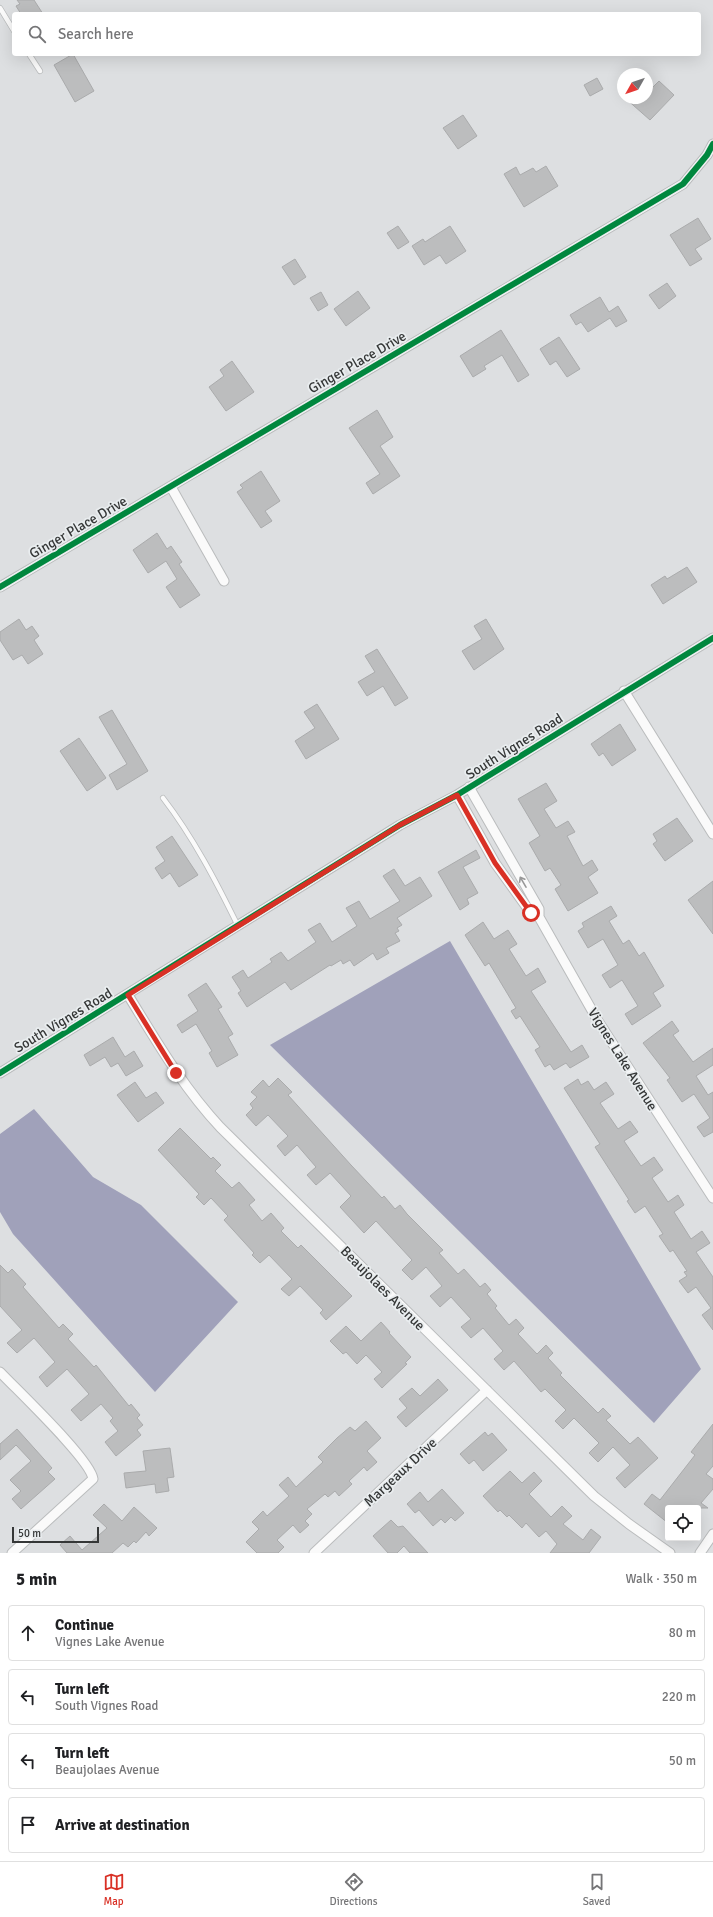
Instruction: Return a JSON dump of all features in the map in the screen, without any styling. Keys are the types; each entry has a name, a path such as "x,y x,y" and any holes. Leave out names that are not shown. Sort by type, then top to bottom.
{"street":[{"name":"Ginger Place Drive","path":"0,587 683,184 707,155 713,144"},
{"path":"171,487 224,581"},
{"name":"South Vignes Road","path":"0,1073 400,825 457,795 624,691 713,638"},
{"path":"624,691 713,834"},
{"name":"Vignes Lake Avenue","path":"469,787 538,909 539,917 598,1021 713,1198"},
{"name":"Vignes Lake Avenue","path":"457,795 495,863 531,913 539,917"},
{"name":"Beaujolaes Avenue","path":"128,995 176,1073 201,1106 604,1504 670,1553"},
{"path":"0,1372 78,1453 92,1473 94,1480 12,1553"},
{"name":"Margeaux Drive","path":"314,1553 487,1390"},
{"path":"700,1553 713,1534"}],"lane":[{"path":"0,8 12,28"},
{"path":"30,56 40,72"},
{"path":"163,798 177,816 200,854 238,926"}],"water":[{"path":"450,941 701,1369 654,1423 270,1045"},
{"path":"34,1109 93,1177 141,1205 238,1302 155,1392 13,1234 0,1212 0,1134"}],"building":[{"path":"17,0 34,0 42,12 20,12 16,6 20,4"},
{"path":"70,56 74,56 94,91 75,102 54,65"},
{"path":"597,78 603,89 590,96 584,85"},
{"path":"659,81 674,95 650,120 632,104 653,104 653,87"},
{"path":"463,115 477,136 458,149 443,128"},
{"path":"546,166 558,186 524,207 504,174 516,167 520,175 533,168 536,172"},
{"path":"698,218 711,239 695,249 702,259 690,266 670,235"},
{"path":"398,226 409,242 398,249 387,233"},
{"path":"450,226 466,251 446,264 440,255 424,265 412,246 423,239 425,242"},
{"path":"295,259 306,277 294,285 282,267"},
{"path":"667,283 676,296 659,309 649,295"},
{"path":"358,291 370,308 346,326 334,309"},
{"path":"321,292 328,305 318,311 310,298"},
{"path":"600,297 609,312 618,306 627,321 616,327 610,318 588,332 581,322 576,325 570,315"},
{"path":"501,330 529,375 518,382 502,355 484,366 486,369 473,377 460,356"},
{"path":"559,337 580,369 567,377 556,361 550,365 540,349"},
{"path":"232,361 254,392 226,411 209,387 224,376 220,370"},
{"path":"377,410 393,437 380,446 400,476 373,494 366,483 380,474 349,428"},
{"path":"261,471 280,501 265,511 272,521 261,528 237,492 243,488 240,485"},
{"path":"157,533 167,549 171,546 182,562 179,564 200,595 180,608 166,587 177,579 166,561 148,573 133,550"},
{"path":"687,567 697,582 663,604 651,585 665,576 667,579"},
{"path":"19,619 26,630 32,626 39,636 34,640 43,654 28,664 22,655 13,660 0,640 0,632"},
{"path":"486,619 504,649 474,670 462,651 482,639 474,626"},
{"path":"377,649 408,698 395,706 383,686 367,696 358,682 375,672 365,656"},
{"path":"317,704 339,739 306,759 295,741 315,728 304,712"},
{"path":"112,710 148,771 117,790 109,775 127,764 99,717"},
{"path":"620,724 636,750 612,766 603,753 599,756 591,744"},
{"path":"79,738 106,778 87,791 60,751"},
{"path":"546,783 557,801 544,809 556,828 568,821 575,832 567,836 583,866 592,860 598,870 588,877 598,893 568,911 555,889 561,885 550,868 545,871 529,843 540,836 518,799"},
{"path":"677,818 693,841 665,861 653,844 657,841 653,834"},
{"path":"172,836 198,875 179,887 170,873 162,879 155,868 165,861 156,847"},
{"path":"476,850 480,858 463,867 478,893 467,899 469,904 460,910 438,872"},
{"path":"394,869 405,886 420,877 432,896 397,918 402,925 397,928 399,931 395,933 400,941 386,948 389,953 377,960 373,953 354,966 350,960 343,964 341,960 331,966 330,965 291,990 285,982 247,1007 238,993 241,991 232,977 243,970 248,978 272,962 270,959 281,952 288,961 316,942 308,930 320,923 332,942 357,926 346,908 359,901 370,919 400,901 383,876"},
{"path":"713,881 713,934 688,900"},
{"path":"611,906 617,916 609,921 623,944 629,940 639,956 644,952 664,986 653,993 661,1006 632,1025 625,1014 638,1006 622,980 610,988 602,975 618,965 603,939 588,948 578,931 584,927 582,923"},
{"path":"483,922 494,939 508,930 517,944 509,949 526,976 538,968 546,982 531,991 571,1052 582,1045 589,1057 570,1068 566,1063 554,1070 550,1064 545,1067 535,1050 540,1047 520,1016 516,1019 511,1011 516,1008 489,963 485,966 465,935"},
{"path":"206,983 222,1007 218,1009 233,1034 228,1037 238,1055 217,1067 209,1053 212,1051 196,1024 182,1033 177,1025 198,1011 188,995"},
{"path":"672,1021 679,1031 673,1035 693,1062 713,1048 713,1065 696,1076 708,1095 713,1092 713,1132 704,1137 697,1127 710,1118 694,1094 682,1102 667,1080 670,1078 643,1043"},
{"path":"113,1037 125,1057 134,1051 143,1066 126,1076 118,1063 111,1067 105,1057 90,1066 84,1055"},
{"path":"278,1078 292,1092 288,1095 382,1198 384,1196 395,1209 400,1205 443,1250 439,1253 458,1274 464,1269 480,1287 485,1283 491,1290 487,1294 497,1306 495,1308 509,1325 516,1319 524,1328 518,1334 537,1354 546,1345 553,1353 548,1358 562,1373 560,1375 598,1413 603,1408 611,1416 606,1420 630,1444 638,1437 658,1458 625,1488 616,1478 630,1465 613,1447 598,1462 589,1453 599,1443 574,1418 563,1429 555,1421 566,1410 545,1389 541,1392 514,1361 504,1370 494,1359 503,1351 483,1328 471,1338 461,1327 471,1319 451,1297 440,1307 430,1296 442,1286 426,1267 412,1280 402,1270 412,1260 376,1221 364,1233 340,1207 351,1196 330,1173 316,1185 307,1175 316,1167 297,1145 285,1156 277,1146 288,1136 268,1115 256,1126 246,1115 253,1108 250,1104 257,1097 251,1092 263,1080 269,1087"},
{"path":"578,1079 581,1085 588,1081 594,1090 606,1082 614,1094 600,1103 618,1129 630,1121 638,1132 624,1141 641,1166 654,1157 663,1170 652,1178 668,1202 678,1195 684,1205 674,1212 691,1239 702,1231 710,1243 696,1252 713,1277 713,1330 702,1315 711,1308 696,1287 688,1293 679,1281 687,1276 684,1272 687,1271 673,1250 670,1252 659,1236 663,1234 645,1206 635,1213 627,1201 629,1200 595,1147 600,1144 564,1088"},
{"path":"135,1082 146,1098 156,1092 164,1103 138,1122 117,1095"},
{"path":"180,1128 211,1159 213,1157 221,1165 215,1171 232,1188 239,1182 255,1200 249,1205 262,1221 271,1213 284,1228 281,1231 298,1248 301,1245 352,1296 326,1320 320,1313 323,1310 300,1286 289,1296 281,1289 292,1279 269,1255 260,1263 252,1255 254,1253 224,1220 228,1216 211,1198 204,1205 196,1197 199,1194 158,1150"},
{"path":"0,1265 8,1273 12,1269 26,1284 23,1287 59,1328 63,1324 73,1334 68,1339 94,1367 96,1365 129,1406 131,1404 140,1415 137,1418 143,1425 137,1430 141,1435 116,1456 105,1442 118,1431 110,1421 113,1418 101,1404 81,1421 71,1410 89,1394 67,1369 47,1387 39,1377 55,1362 34,1338 17,1353 7,1343 22,1330 0,1306"},
{"path":"381,1322 411,1357 405,1363 407,1364 382,1388 374,1379 382,1372 366,1355 357,1364 346,1352 343,1354 330,1341 346,1326 361,1341"},
{"path":"438,1379 448,1390 406,1427 397,1417 407,1408 399,1399 412,1388 420,1396"},
{"path":"366,1421 381,1438 367,1451 377,1462 367,1471 364,1467 349,1481 352,1484 339,1496 335,1491 328,1497 325,1494 307,1509 312,1514 305,1521 309,1525 300,1533 293,1525 277,1540 284,1547 278,1553 257,1553 246,1542 259,1529 252,1522 263,1511 267,1516 289,1496 279,1485 288,1477 296,1487 323,1462 318,1457 337,1438 350,1427 355,1431"},
{"path":"713,1424 713,1466 706,1474 713,1479 713,1489 701,1503 708,1508 701,1508 701,1505 665,1505 665,1521 644,1504 652,1494 660,1500 695,1455 691,1452"},
{"path":"17,1429 52,1468 48,1472 55,1479 21,1509 12,1499 21,1491 10,1480 31,1461 16,1445 0,1460 0,1444"},
{"path":"485,1432 488,1436 492,1433 507,1450 483,1471 474,1460 469,1464 460,1454"},
{"path":"170,1448 174,1477 167,1478 169,1491 156,1493 155,1484 126,1488 124,1473 146,1471 143,1451"},
{"path":"510,1471 522,1483 534,1472 542,1481 529,1494 551,1517 562,1506 572,1516 563,1524 583,1540 591,1529 601,1537 589,1553 550,1553 557,1544 546,1531 539,1537 526,1523 522,1528 509,1515 507,1517 500,1510 498,1512 483,1496"},
{"path":"442,1489 464,1513 455,1521 451,1517 445,1523 441,1519 433,1526 419,1510 415,1513 407,1504 420,1492 428,1502"},
{"path":"104,1504 122,1521 134,1507 157,1528 149,1536 146,1532 136,1543 134,1541 128,1547 123,1543 112,1553 67,1553 60,1545 70,1536 82,1550 107,1528 93,1515"},
{"path":"391,1520 398,1527 403,1526 428,1553 410,1553 404,1546 397,1553 388,1553 373,1536"}],"cycle path":[{"path":"0,587 683,184 707,155 713,144"},
{"path":"0,1073 400,825 457,795 713,638"}],"route":[{"path":"176,1073 128,995 400,825 457,795 495,863 531,913"}]}
